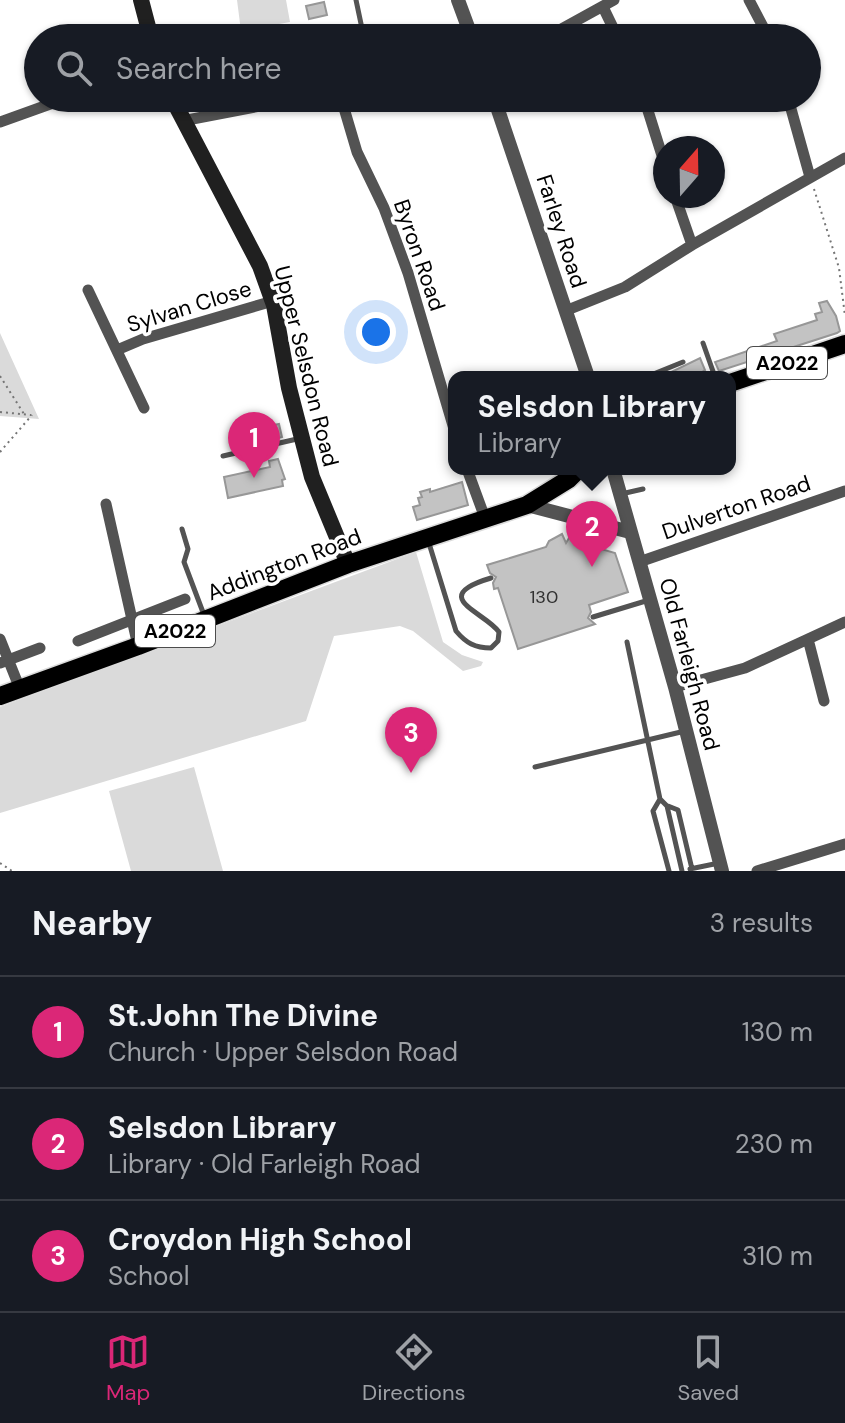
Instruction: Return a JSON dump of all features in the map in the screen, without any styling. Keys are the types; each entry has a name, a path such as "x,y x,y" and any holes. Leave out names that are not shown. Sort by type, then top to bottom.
{"main road":[{"path":"141,0 147,24"},
{"name":"Upper Selsdon Road","path":"178,112 260,266 273,301 289,388 312,477 348,564"},
{"name":"A2022","path":"736,373 845,344"},
{"name":"Addington Road","path":"0,696 348,564 527,505 573,475"}],"street":[{"path":"458,0 467,24"},
{"path":"571,24 614,0"},
{"path":"749,0 762,24"},
{"path":"603,7 611,24"},
{"path":"0,122 28,112"},
{"path":"182,121 229,112"},
{"name":"Byron Road","path":"345,112 357,152 384,208 408,273 448,409"},
{"name":"Farley Road","path":"499,112 586,371"},
{"path":"648,112 656,136"},
{"path":"792,112 810,177"},
{"path":"565,311 625,287 845,158"},
{"path":"679,208 692,245"},
{"name":"Sylvan Close","path":"88,290 144,408"},
{"name":"Sylvan Close","path":"117,350 143,339 273,301"},
{"path":"469,475 485,518"},
{"name":"Old Farleigh Road","path":"615,475 675,687 721,867"},
{"name":"Dulverton Road","path":"639,562 845,491"},
{"path":"106,504 138,646"},
{"path":"527,505 630,532"},
{"path":"78,641 185,599"},
{"path":"675,687 745,668 845,622"},
{"path":"0,639 4,662 20,689"},
{"path":"808,639 824,701"},
{"path":"4,662 40,648"},
{"path":"757,871 845,844"}],"lane":[{"path":"356,0 361,24"},
{"path":"703,343 716,371"},
{"path":"664,371 683,362"},
{"path":"223,456 302,437"},
{"path":"620,495 643,489"},
{"path":"182,529 188,549 184,562 205,619"},
{"path":"428,539 456,631 466,643 481,648 491,648 498,641 499,632 494,624 468,609 463,601 464,592 471,584 491,578"},
{"path":"593,617 650,600"},
{"path":"627,642 660,799 678,810 692,869"},
{"path":"535,767 686,731"},
{"path":"660,799 653,811 669,871"},
{"path":"667,806 682,871 721,867"}],"path":[{"path":"810,177 839,268 845,316"},
{"path":"0,376 24,414"},
{"path":"0,412 32,415 0,452"},
{"path":"0,863 12,871"}],"shaded area":[{"path":"237,0 286,0 290,22 240,24"},
{"path":"0,333 39,419 0,416"},
{"path":"416,552 443,642 462,655 483,662 481,666 463,671 413,631 400,626 334,636 306,721 0,813 0,707"},
{"path":"194,767 223,871 131,871 109,791"}],"building":[{"path":"324,2 327,15 309,19 306,6"},
{"path":"827,301 836,316 840,331 837,333 719,371 715,362 777,341 774,334 817,320 815,314 822,312 819,303"},
{"path":"700,358 705,370 704,371 673,371"},
{"path":"279,424 282,437 242,446 239,432"},
{"path":"278,459 285,479 282,480 283,486 228,498 224,477 270,467 269,461"},
{"path":"462,482 468,505 417,520 413,507 420,505 420,492"},
{"path":"572,533 587,545 615,553 628,592 589,605 591,612 588,618 595,624 518,649 498,588 494,589 496,577 487,565 546,547 549,541 562,534 566,543"}],"place":[{"name":"St.John The Divine","path":"254,478"},
{"name":"Selsdon Library","path":"592,567"},
{"name":"Croydon High School","path":"411,773"}]}
